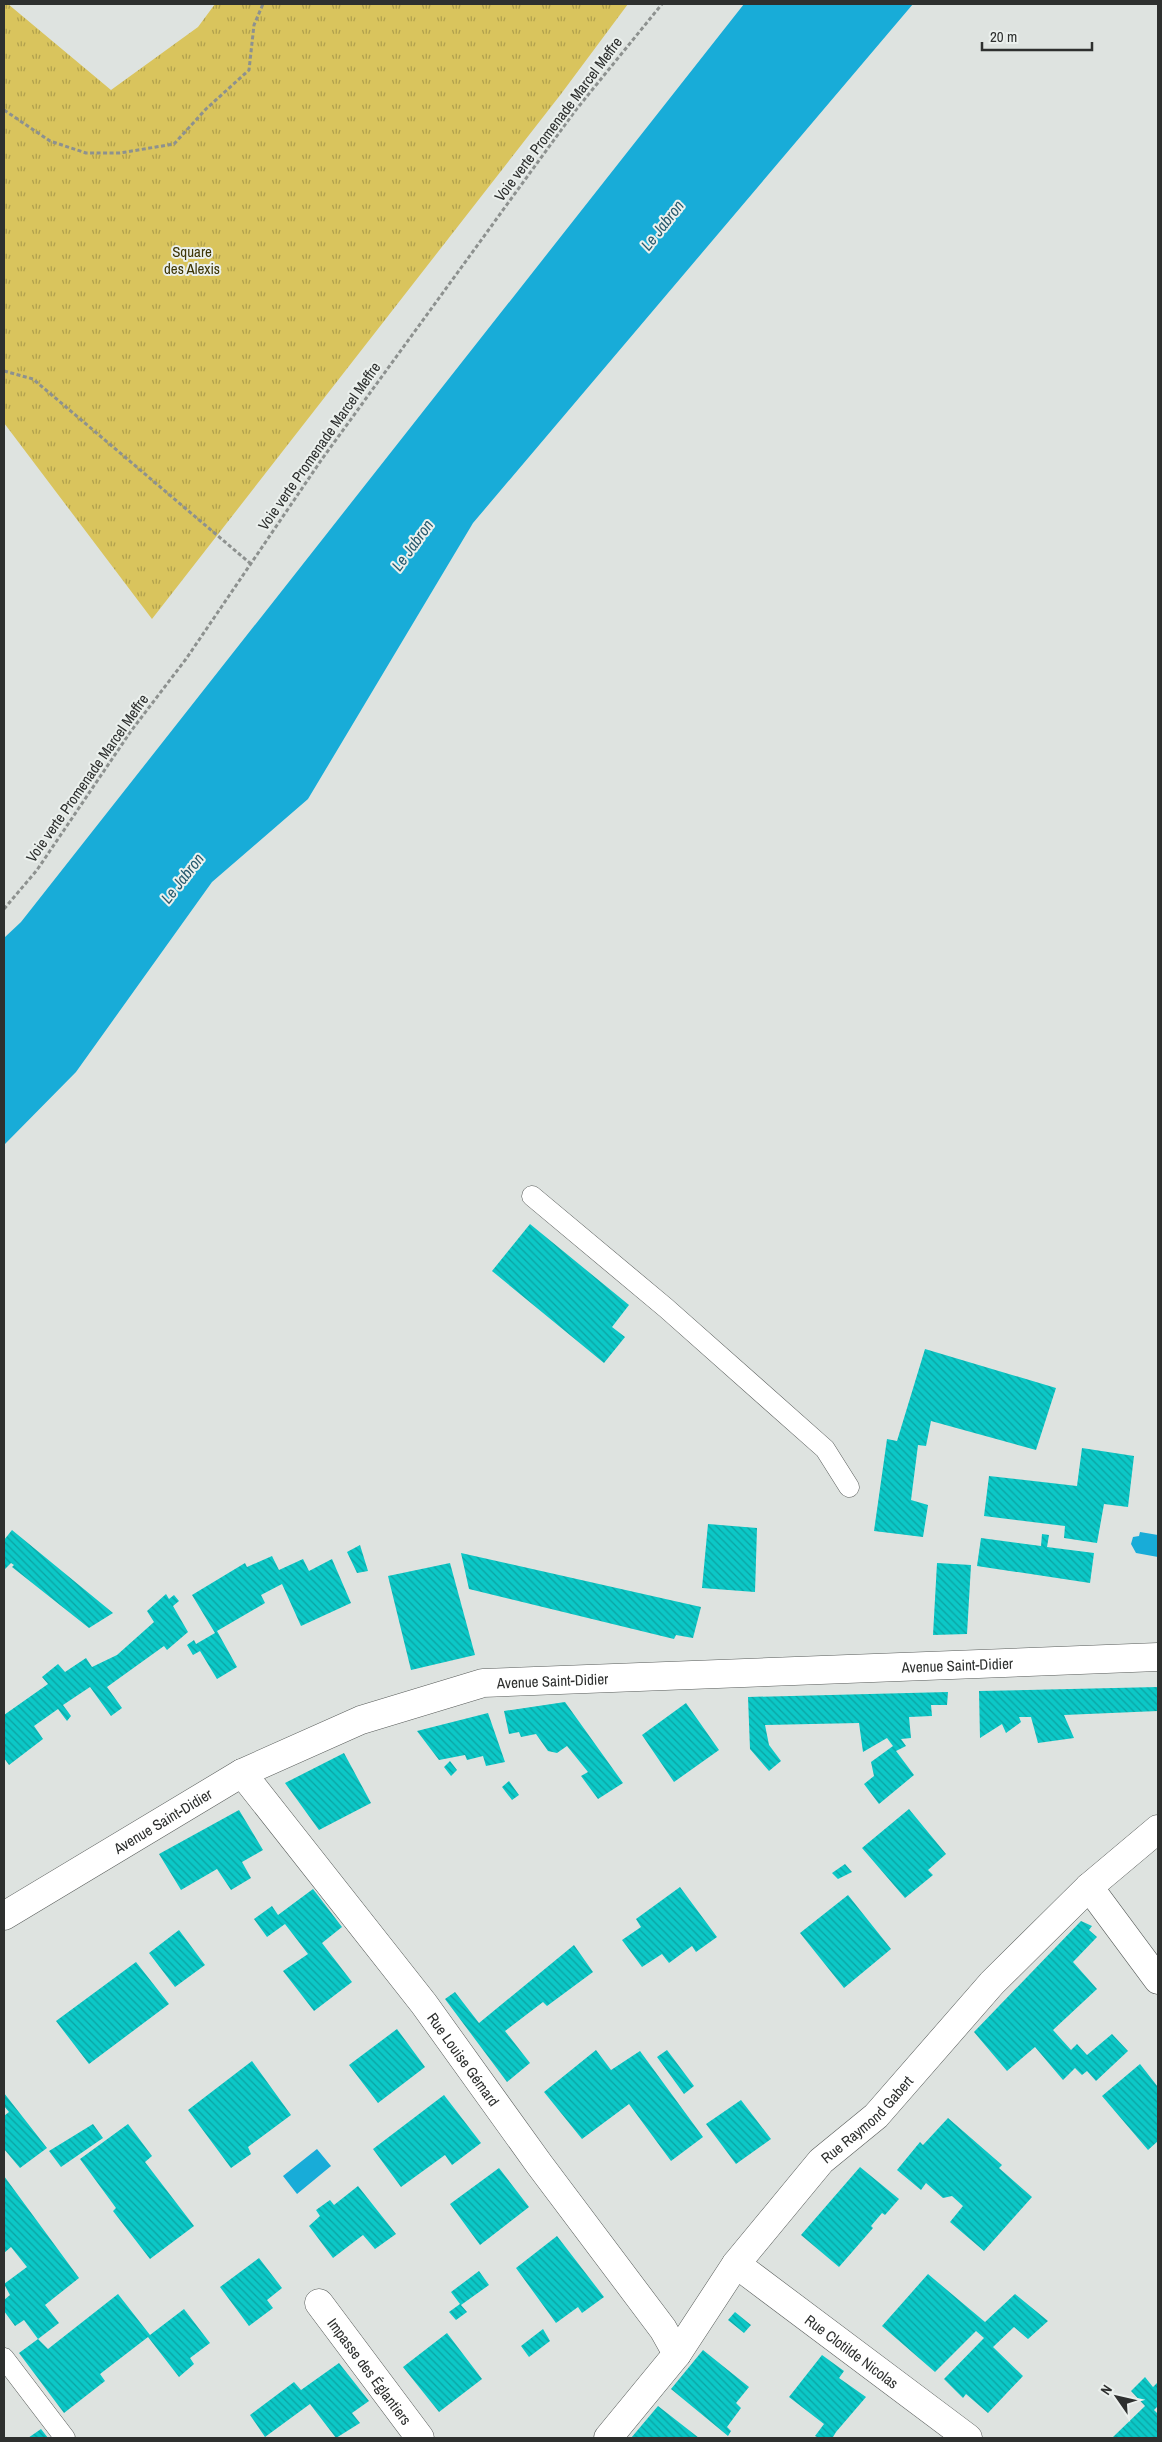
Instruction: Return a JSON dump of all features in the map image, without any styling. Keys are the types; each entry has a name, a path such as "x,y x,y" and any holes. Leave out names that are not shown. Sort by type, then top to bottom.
{"street":[{"name":"Avenue Saint-Didier","path":"4,1916 242,1773 361,1720 483,1683 1158,1657"},
{"name":"Rue Louise Gémard","path":"242,1773 424,2004 663,2329 677,2354"},
{"name":"Rue Raymond Gabert","path":"608,2438 677,2354 736,2264 821,2161 876,2116 992,1983 1088,1887 1158,1828"},
{"path":"1088,1887 1158,1980"},
{"name":"Rue Clotilde Nicolas","path":"736,2264 968,2438"},
{"name":"Impasse des Églantiers","path":"319,2303 420,2438"}],"lane":[{"path":"532,1196 666,1308 825,1449 849,1487"},
{"path":"4,2358 65,2438"}],"path":[{"path":"4,110 50,141 86,153 120,153 174,144 206,109 249,70 254,25 263,4"},
{"name":"Voie verte Promenade Marcel Meffre","path":"4,909 37,870 131,730 186,659 322,459 575,111 662,4"},
{"path":"4,370 33,379 251,564"}],"green space":[{"name":"Square des Alexis","path":"4,4 8,4 111,90 198,27 215,4 628,4 561,94 152,619 4,423"}],"water":[{"name":"Le Jabron","path":"744,4 913,4 473,523 308,799 212,882 76,1072 4,1145 4,938 21,922"},
{"path":"1140,1532 1158,1535 1158,1557 1136,1553 1131,1544 1133,1537 1139,1536"},
{"path":"317,2149 331,2166 297,2194 283,2176"}],"building":[{"path":"530,1224 629,1305 612,1327 625,1337 604,1363 492,1271"},
{"path":"925,1349 1056,1388 1036,1450 931,1421 926,1446 918,1445 911,1500 928,1505 923,1537 874,1531 887,1439 897,1441"},
{"path":"1082,1448 1134,1456 1128,1507 1104,1504 1097,1543 1064,1538 1065,1526 984,1516 989,1476 1077,1486"},
{"path":"708,1524 757,1528 755,1592 702,1588"},
{"path":"12,1530 113,1613 89,1628 12,1567 14,1565 11,1563 4,1570 4,1540"},
{"path":"1042,1534 1049,1535 1047,1547 1094,1553 1090,1583 977,1566 981,1538 1041,1546"},
{"path":"360,1545 368,1571 357,1573 347,1552"},
{"path":"461,1553 701,1607 693,1638 676,1635 674,1639 469,1589"},
{"path":"272,1556 279,1570 303,1559 309,1571 332,1559 351,1603 301,1626 282,1584 261,1595 265,1603 217,1631 237,1667 217,1679 200,1651 193,1655 187,1645 194,1640 196,1644 215,1633 192,1595 245,1563 247,1567"},
{"path":"450,1563 475,1655 411,1670 388,1576"},
{"path":"937,1563 971,1565 967,1634 933,1635"},
{"path":"166,1594 169,1599 174,1595 179,1601 173,1606 188,1632 167,1650 164,1646 107,1687 122,1708 111,1716 90,1687 63,1705 71,1716 67,1721 58,1709 34,1726 43,1739 9,1765 4,1758 4,1715 48,1684 42,1677 58,1664 65,1672 86,1658 92,1667 117,1655 154,1622 147,1611"},
{"path":"1158,1687 1158,1711 1064,1715 1074,1738 1038,1743 1031,1717 1019,1717 1021,1722 1006,1733 1002,1724 980,1738 979,1691"},
{"path":"948,1692 947,1705 931,1705 932,1716 909,1717 911,1738 901,1739 906,1746 896,1751 914,1775 879,1804 864,1784 874,1776 871,1762 893,1746 887,1738 863,1752 859,1723 765,1725 769,1745 781,1761 769,1771 750,1749 748,1697"},
{"path":"565,1702 623,1783 598,1799 581,1776 588,1772 567,1746 557,1753 548,1751 536,1734 521,1737 519,1732 509,1734 504,1711"},
{"path":"686,1703 719,1750 674,1782 642,1735"},
{"path":"488,1713 505,1762 486,1766 483,1756 467,1760 465,1755 439,1760 417,1731"},
{"path":"344,1753 371,1803 319,1830 285,1783"},
{"path":"450,1761 457,1770 451,1776 444,1767"},
{"path":"509,1781 519,1795 512,1800 502,1787"},
{"path":"909,1809 946,1854 928,1870 933,1875 905,1898 862,1848"},
{"path":"239,1810 263,1850 242,1862 251,1878 231,1890 217,1869 181,1890 159,1854"},
{"path":"845,1864 852,1872 838,1879 832,1873"},
{"path":"680,1887 717,1937 696,1952 692,1946 669,1963 662,1954 642,1967 622,1940 641,1927 636,1919"},
{"path":"313,1889 342,1927 322,1943 352,1982 314,2011 283,1971 308,1954 285,1924 267,1937 254,1919 272,1906 278,1915"},
{"path":"848,1895 891,1949 844,1988 800,1933"},
{"path":"1081,1921 1092,1926 1089,1930 1097,1937 1073,1962 1097,1989 1053,2030 1071,2050 1077,2044 1087,2055 1112,2034 1128,2051 1096,2081 1087,2071 1082,2075 1075,2068 1063,2080 1035,2047 1007,2071 974,2032"},
{"path":"179,1930 205,1965 175,1987 149,1953"},
{"path":"574,1945 593,1972 547,2006 543,2002 505,2031 530,2063 507,2082 445,1999 455,1992 479,2023"},
{"path":"136,1962 169,2004 89,2064 56,2021"},
{"path":"397,2029 425,2067 378,2103 349,2065"},
{"path":"596,2050 611,2070 640,2051 703,2137 671,2161 629,2104 582,2139 544,2092"},
{"path":"667,2050 694,2086 684,2094 657,2057"},
{"path":"252,2061 291,2115 248,2147 251,2154 231,2168 188,2110"},
{"path":"1140,2064 1158,2087 1158,2141 1148,2150 1102,2096"},
{"path":"4,2093 47,2148 20,2168 4,2149 4,2116 9,2112 4,2106"},
{"path":"444,2095 481,2143 452,2165 445,2155 401,2187 373,2149"},
{"path":"741,2100 771,2139 736,2164 706,2124"},
{"path":"948,2118 1002,2165 999,2168 1032,2197 984,2251 950,2222 963,2206 952,2196 943,2198 926,2183 921,2190 897,2170 920,2142 923,2145"},
{"path":"93,2124 103,2138 61,2167 49,2151"},
{"path":"128,2124 152,2156 145,2162 194,2226 150,2259 113,2211 116,2208 80,2159"},
{"path":"860,2167 899,2199 885,2215 882,2213 871,2226 873,2228 839,2267 801,2235"},
{"path":"499,2168 529,2207 480,2245 450,2204"},
{"path":"4,2176 79,2278 45,2305 59,2323 38,2339 24,2320 15,2326 4,2311 4,2300 10,2295 4,2284 27,2267 11,2247 4,2253"},
{"path":"358,2186 396,2234 375,2249 363,2235 333,2258 309,2226 320,2216 316,2210 330,2200 334,2205"},
{"path":"557,2236 604,2297 582,2313 578,2307 556,2323 516,2268"},
{"path":"259,2258 282,2288 267,2300 273,2308 249,2326 220,2287"},
{"path":"479,2271 489,2285 461,2305 467,2312 456,2320 449,2312 460,2304 451,2292"},
{"path":"928,2274 985,2322 1015,2294 1048,2321 1028,2339 1014,2327 993,2347 1023,2376 988,2413 966,2394 963,2398 944,2379 984,2338 976,2331 935,2372 882,2326"},
{"path":"118,2294 150,2335 184,2309 210,2343 190,2358 194,2364 179,2377 148,2337 100,2374 105,2381 64,2413 19,2353 38,2339 48,2349"},
{"path":"735,2312 751,2325 744,2333 728,2320"},
{"path":"543,2329 550,2341 529,2357 521,2346"},
{"path":"447,2333 482,2379 439,2412 403,2367"},
{"path":"703,2350 749,2387 736,2403 741,2408 727,2427 731,2431 728,2436 671,2389"},
{"path":"822,2355 844,2371 839,2378 866,2397 836,2432 834,2438 819,2438 815,2436 824,2424 789,2397"},
{"path":"339,2363 369,2401 352,2413 360,2423 336,2438 310,2404 265,2437 250,2415 294,2382 301,2390"},
{"path":"1145,2377 1153,2387 1158,2382 1158,2406 1154,2410 1158,2414 1158,2438 1112,2438 1145,2406 1131,2391"},
{"path":"658,2406 699,2438 631,2438"},
{"path":"41,2429 48,2438 28,2438"}]}
